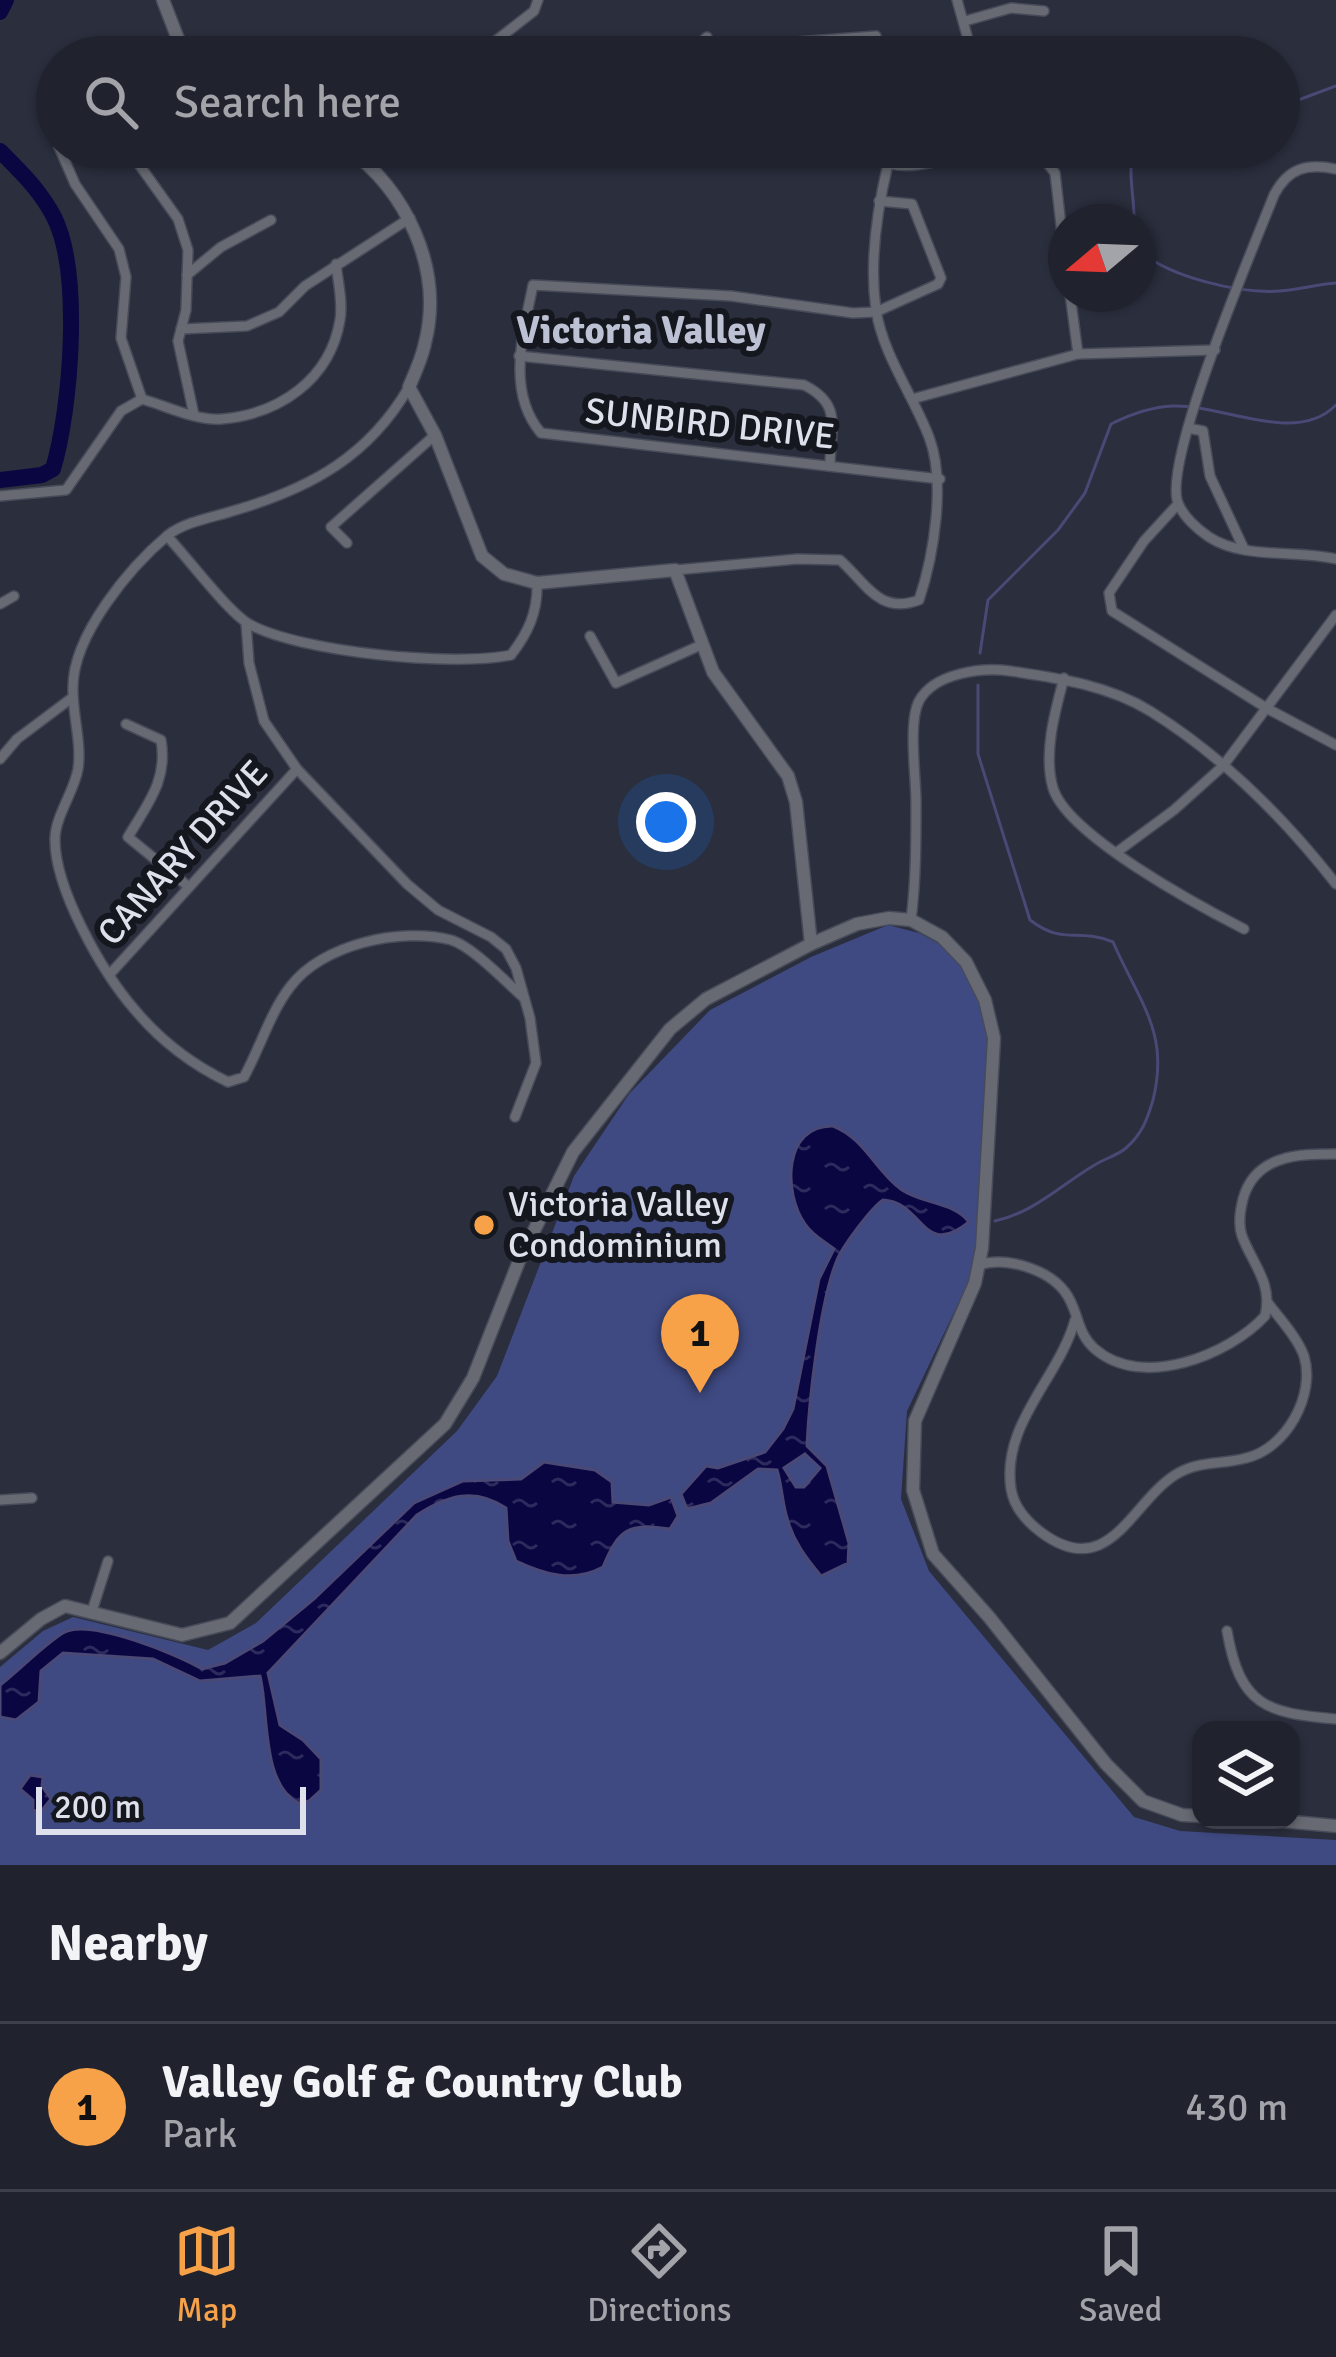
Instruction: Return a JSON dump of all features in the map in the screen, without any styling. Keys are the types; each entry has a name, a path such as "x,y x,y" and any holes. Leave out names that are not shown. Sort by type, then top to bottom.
{"street":[{"path":"163,0 176,36"},
{"path":"502,36 534,11 538,0"},
{"path":"957,0 968,36"},
{"path":"965,21 1011,8 1044,11"},
{"path":"1300,167 1336,170"},
{"path":"68,168 118,249 126,277 121,338 142,399"},
{"path":"142,168 178,219 188,250 178,340 194,415"},
{"path":"374,168 410,218 428,288 426,340 410,387 382,428 340,466 299,488 178,528 133,570 93,627 74,674 78,767 55,834 58,866 77,916 134,1009 163,1039 228,1082 244,1077 291,985 323,956 362,942 450,940 524,998"},
{"path":"410,387 435,435 482,556 504,574 537,583 797,559 839,560 868,593 889,604 919,600 940,478 931,441 876,312 874,256 884,168"},
{"path":"1050,168 1058,204"},
{"path":"1299,168 1281,181 1196,394 1176,479 1178,504 1212,539 1244,549 1336,559"},
{"path":"876,312 938,284 941,278 912,204 879,201"},
{"path":"181,329 213,331 279,312 304,286 410,218"},
{"path":"188,275 221,247 271,220"},
{"path":"0,496 66,490 121,411 142,399 220,419 284,404 307,385 328,353 340,321 337,264"},
{"name":"SUNBIRD DRIVE","path":"876,312 853,314 731,296 533,285 519,356 525,414 541,433 940,478"},
{"path":"1072,312 1078,354"},
{"path":"912,399 1078,354 1215,350"},
{"path":"519,356 804,385 825,395 832,407 830,464"},
{"path":"1188,426 1203,431 1208,470 1244,549"},
{"path":"347,543 331,527 435,435"},
{"path":"1178,504 1144,541 1109,593 1112,611 1268,709 1336,745"},
{"path":"167,536 246,622 311,646 480,662 511,656 526,636 538,604 537,583"},
{"path":"675,570 701,645 729,700 788,776 796,802 811,944"},
{"path":"0,604 14,596"},
{"path":"1118,852 1222,766 1336,615"},
{"path":"246,622 264,721 297,769 406,884 438,910 506,949 524,998 536,1063 515,1117"},
{"path":"249,657 255,641 267,631"},
{"path":"590,636 616,683 701,645"},
{"path":"911,920 916,883 919,701 938,685 976,670 1064,679 1148,709 1222,766 1297,836 1336,884"},
{"path":"1064,679 1050,758 1053,789 1070,817 1099,842 1244,929"},
{"path":"0,759 17,740 73,698"},
{"path":"126,724 161,740 165,760 163,779 128,837 189,887"},
{"name":"CANARY DRIVE","path":"110,974 297,769"},
{"path":"0,1653 65,1606 182,1634 230,1623 445,1424 473,1378 519,1261 573,1152 670,1028 706,999 811,944 857,924 889,918 911,920 942,937 966,962 985,1000 994,1038 979,1265 915,1420 913,1490 933,1554 1131,1789 1143,1801 1192,1816"},
{"path":"1075,1321 1068,1346 1035,1397 1012,1445 1011,1491 1017,1507 1040,1531 1070,1546 1086,1546 1104,1544 1118,1534 1176,1474 1266,1450 1293,1419 1304,1398 1304,1358 1268,1303 1262,1272 1240,1232 1244,1193 1251,1178 1267,1164 1294,1155 1336,1154"},
{"path":"979,1265 987,1262 1039,1271 1066,1293 1089,1344 1115,1362 1204,1359 1227,1348 1265,1316 1268,1303"},
{"path":"0,1501 32,1498"},
{"path":"92,1611 108,1561"},
{"path":"1227,1631 1237,1676 1253,1697 1276,1711 1336,1719"},
{"path":"1300,1823 1336,1826"}],"shaded area":[{"path":"888,925 941,945 975,982 988,1037 976,1242 968,1283 907,1411 901,1499 929,1571 1134,1817 1180,1831 1336,1840 1336,1865 0,1865 0,1667 43,1631 73,1617 208,1650 256,1623 457,1431 497,1376 574,1176 629,1094 710,1010 811,957"}],"water":[{"path":"833,1126 844,1132 902,1190 955,1211 969,1222 942,1235 897,1203 883,1200 837,1260 821,1325 807,1446 827,1466 849,1543 848,1563 821,1576 793,1534 777,1470 758,1469 711,1503 687,1509 681,1494 706,1466 718,1468 765,1452 793,1409 819,1279 834,1249 808,1228 793,1195 796,1148 817,1129","holes":["805,1454 820,1468 804,1487 796,1487 784,1468"]},
{"path":"544,1462 595,1470 612,1482 613,1502 649,1505 671,1497 678,1516 670,1529 627,1531 614,1544 603,1567 570,1576 516,1561 508,1541 506,1508 495,1501 461,1496 417,1515 268,1673 280,1725 321,1759 321,1790 309,1801 298,1803 278,1780 268,1746 260,1676 200,1681 153,1659 63,1653 41,1671 39,1702 16,1720 0,1717 0,1685 67,1631 115,1635 202,1669 225,1663 263,1641 314,1599 414,1503 463,1481 521,1479"},
{"path":"30,1775 43,1777 42,1786 51,1799 40,1813 20,1789"}],"waterway":[{"path":"0,12 6,0"},
{"path":"1300,99 1336,86"},
{"path":"0,151 54,217 63,241 71,305 69,377 53,469 42,475 0,480"},
{"path":"1131,168 1133,204"},
{"path":"1156,262 1225,286 1264,291 1336,283"},
{"path":"980,653 988,600 1058,530 1085,493 1111,424 1173,406 1301,422 1320,417 1336,405"},
{"path":"978,685 978,754 1030,920 1052,932 1113,942 1149,1018 1158,1055 1153,1100 1132,1143 1034,1205 995,1221"}],"place":[{"name":"Victoria Valley Condominium","path":"484,1225"},
{"name":"Valley Golf & Country Club","path":"700,1393"}],"district":[{"name":"Victoria Valley","path":"641,330"}]}
